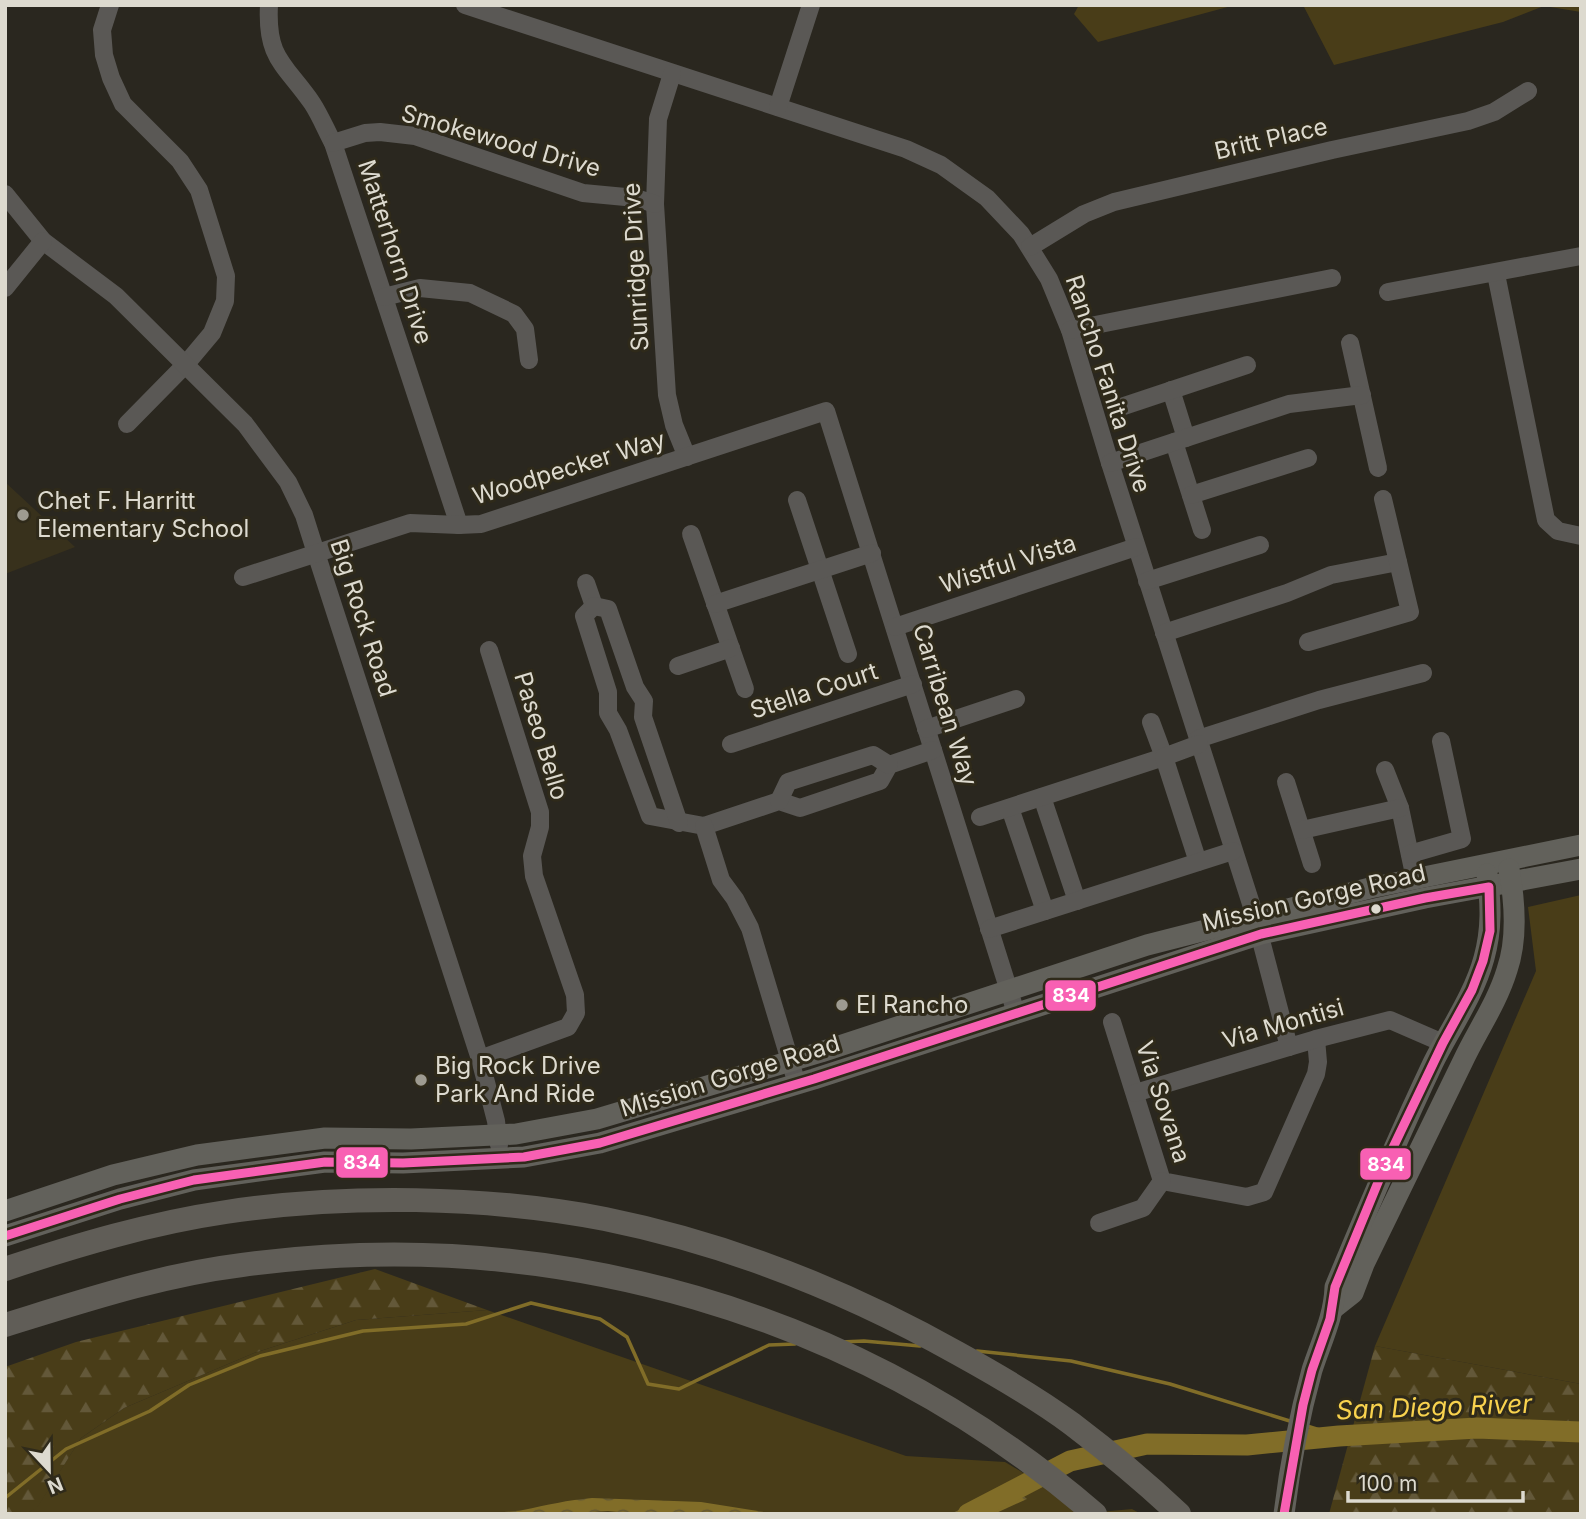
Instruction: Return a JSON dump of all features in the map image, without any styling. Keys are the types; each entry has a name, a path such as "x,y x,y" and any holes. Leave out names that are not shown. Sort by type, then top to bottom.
{"highway":[{"path":"5,1269 125,1233 226,1212 321,1202 455,1202 537,1209 605,1219 742,1257 818,1285 913,1328 989,1371 1070,1422 1122,1463 1179,1514"},
{"path":"5,1325 118,1290 240,1265 340,1255 438,1254 494,1258 621,1278 731,1308 862,1361 932,1398 1003,1443 1095,1514"}],"main road":[{"name":"Mission Gorge Road","path":"5,1236 120,1199 194,1180 325,1162 403,1163 545,1155 600,1143 797,1084 1016,1013 1258,925 1415,878 1581,845"},
{"path":"1334,1308 1353,1293 1364,1264 1443,1102 1496,1000 1508,968 1514,937 1512,883 1508,861"},
{"path":"1283,1514 1299,1421 1321,1342 1334,1308 1335,1287 1388,1158 1443,1043 1472,990 1483,961 1490,931 1486,864"},
{"name":"Mission Gorge Road","path":"5,1211 113,1175 197,1155 325,1138 411,1139 498,1134 542,1130 597,1119 790,1061 1147,945 1581,869"},
{"path":"885,1056 886,1045 927,1030 931,1024 931,1016"}],"street":[{"path":"110,5 102,30 107,66 113,85 123,104 180,161 199,190 226,276 225,301 212,333 186,364 127,424"},
{"name":"Matterhorn Drive","path":"269,5 267,29 272,47 280,64 312,104 333,143 458,525"},
{"name":"Rancho Fanita Drive","path":"465,5 906,149 941,165 988,198 1012,222 1049,279 1070,330 1136,547 1258,925 1289,1047"},
{"path":"778,107 811,5"},
{"name":"Sunridge Drive","path":"672,74 658,120 655,204 667,395 674,425 687,457"},
{"name":"Britt Place","path":"1030,247 1084,214 1114,202 1332,149 1468,121 1494,112 1528,91"},
{"name":"Smokewood Drive","path":"333,143 365,133 415,136 583,193 636,198 655,204"},
{"name":"Big Rock Road","path":"5,194 43,241 116,296 245,424 281,470 304,514 480,1059 498,1134 500,1158"},
{"path":"5,288 43,241"},
{"path":"1388,292 1496,274 1581,256"},
{"path":"1496,274 1546,520 1558,531 1581,536"},
{"path":"1070,330 1332,278"},
{"path":"384,297 420,288 470,293 514,314 525,329 529,359"},
{"path":"1350,343 1378,468"},
{"path":"1121,407 1247,365"},
{"path":"1171,390 1191,495 1202,530"},
{"path":"1110,463 1289,404 1362,395"},
{"name":"Woodpecker Way","path":"243,577 410,523 481,524 826,411"},
{"name":"Carribean Way","path":"826,411 1016,1013"},
{"path":"1191,495 1308,457"},
{"path":"1308,642 1409,612 1384,499"},
{"path":"797,500 848,654"},
{"path":"691,534 745,689"},
{"path":"1147,581 1260,545"},
{"name":"Wistful Vista","path":"895,627 1136,547"},
{"path":"715,604 872,553"},
{"path":"1164,633 1287,593 1331,575 1398,562"},
{"path":"586,583 594,606"},
{"path":"594,606 608,609 635,687 644,701 643,718 674,822"},
{"path":"594,606 584,616 608,697 608,713 618,730 650,816 704,827 779,801 800,808 880,781 889,765 933,750"},
{"path":"678,666 731,648"},
{"name":"Paseo Bello","path":"480,1059 568,1027 576,1013 575,995 534,876 532,856 540,827 540,812 489,650"},
{"path":"980,817 1164,757 1319,700 1423,673"},
{"name":"Stella Court","path":"731,744 913,684"},
{"path":"608,697 620,688 635,687"},
{"path":"926,729 1016,699"},
{"path":"1151,722 1198,862"},
{"path":"1410,854 1462,839 1441,741"},
{"path":"779,801 788,782 873,755 889,765"},
{"path":"1385,770 1400,808 1415,878"},
{"path":"1286,782 1312,864"},
{"path":"1042,797 1077,901"},
{"path":"1010,808 1045,911"},
{"path":"1302,830 1400,808"},
{"path":"704,827 721,880 736,900 750,928 797,1084"},
{"path":"989,929 1233,850"},
{"name":"Via Montisi","path":"1135,1093 1390,1020 1443,1043"},
{"name":"Via Sovana","path":"1112,1022 1162,1181 1247,1197 1264,1192 1316,1074 1316,1039"},
{"path":"1099,1223 1143,1208 1162,1181"}],"shaded area":[{"name":"Chet F. Harritt Elementary School","path":"5,482 75,547 5,574"}],"green space":[{"path":"1079,5 1235,5 1098,42 1074,14"},
{"path":"1303,5 1581,5 1581,12 1544,6 1503,22 1334,65"},
{"path":"1581,895 1581,1384 1375,1346 1536,971 1528,907"},
{"path":"375,1269 487,1310 356,1320 254,1353 124,1408 81,1438 37,1508 25,1514 5,1514 5,1367 76,1342"},
{"path":"487,1310 906,1456 1005,1462 1090,1513 1132,1509 1141,1514 25,1514 37,1507 81,1438 124,1408 254,1353 356,1320"},
{"path":"1375,1346 1581,1384 1581,1514 1329,1514"}],"water":[{"path":"1011,1486 1027,1499 994,1514 950,1514"},
{"path":"592,1498 701,1502 776,1514 638,1514 608,1511 495,1514"}],"waterway":[{"path":"5,1498 66,1449 150,1411 189,1385 260,1356 363,1331 466,1324 531,1303 600,1319 627,1337 648,1384 679,1389 769,1345 795,1344"},
{"path":"841,1342 864,1341 920,1346"},
{"path":"977,1351 1071,1361 1170,1384 1293,1422"},
{"path":"1307,1426 1339,1436"},
{"name":"San Diego River","path":"968,1514 1070,1461 1147,1444 1247,1445 1339,1436 1477,1428 1581,1432"}],"transit line":[{"name":"834","path":"5,1236 120,1199 194,1180 325,1162 403,1163 524,1157 600,1143 814,1079 1261,934 1425,898 1489,887 1490,931 1472,990 1443,1043 1388,1158 1335,1287 1330,1319 1303,1405 1284,1514"}],"place":[{"name":"Chet F. Harritt Elementary School","path":"23,515"},
{"name":"El Rancho","path":"842,1005"},
{"name":"Big Rock Drive Park And Ride","path":"421,1080"}]}
